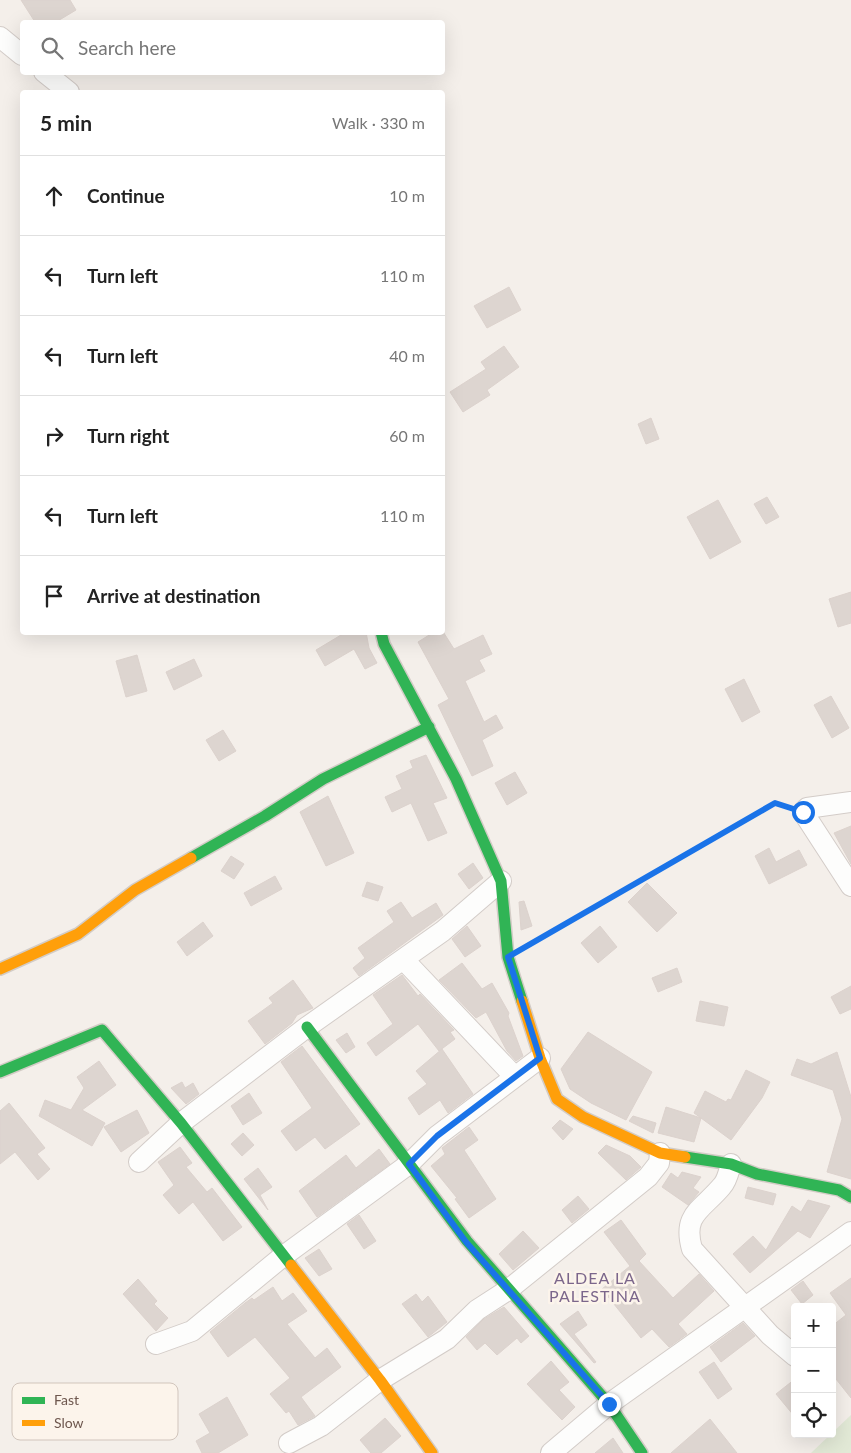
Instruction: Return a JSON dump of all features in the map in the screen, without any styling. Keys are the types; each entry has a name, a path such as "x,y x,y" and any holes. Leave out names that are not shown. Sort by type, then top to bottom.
{"street":[{"path":"0,37 20,53"},
{"path":"48,75 66,90"},
{"path":"382,635 384,644 456,779 501,881 508,957 540,1058 557,1099 583,1117 660,1152 731,1164 757,1174 839,1190 851,1197"},
{"path":"0,969 78,934 135,890 265,816 323,779 428,727"},
{"path":"851,802 807,808 803,812 851,886"},
{"path":"139,1162 181,1123 308,1027 443,931 501,881"},
{"path":"404,960 514,1077"},
{"path":"308,1027 466,1242 609,1404 642,1453"},
{"path":"0,1072 102,1030 181,1123 282,1257 380,1380 432,1453"},
{"path":"156,1344 192,1331 282,1257 409,1164 437,1136 540,1058"},
{"path":"289,1443 321,1426 380,1380 447,1339 477,1310 508,1290 648,1177 659,1163 660,1152"},
{"path":"731,1164 723,1186 713,1194 690,1222 688,1234 692,1249 746,1306 770,1335 791,1353"},
{"path":"551,1453 609,1404 851,1232"}],"path":[{"path":"508,957 775,803 803,812"}],"green space":[{"path":"851,1415 851,1453 811,1453 827,1438 836,1438 836,1429"}],"building":[{"path":"21,0 70,0 76,10 59,20 34,20"},
{"path":"509,287 521,310 487,328 474,306"},
{"path":"504,346 519,367 487,390 490,395 463,412 450,392 486,369 481,362"},
{"path":"651,418 659,439 646,444 638,424"},
{"path":"767,497 779,517 766,524 754,504"},
{"path":"718,500 741,542 710,559 687,517"},
{"path":"851,592 851,623 838,627 829,599"},
{"path":"341,635 367,635 369,648 377,663 365,669 354,649 325,666 316,650"},
{"path":"429,635 445,635 454,649 483,635 492,654 479,660 485,671 465,681 484,722 496,715 503,728 482,740 493,766 472,776 438,705 449,699 418,642"},
{"path":"137,655 147,691 126,697 116,661"},
{"path":"194,659 202,676 174,690 166,672"},
{"path":"744,679 760,712 742,722 725,689"},
{"path":"831,696 849,728 832,738 814,705"},
{"path":"223,730 236,751 219,761 206,740"},
{"path":"426,755 447,798 433,803 447,833 428,841 411,803 392,812 385,797 402,789 396,776 413,768 410,761"},
{"path":"515,772 527,793 507,805 495,783"},
{"path":"328,796 354,853 326,866 300,812"},
{"path":"851,826 851,864 834,833"},
{"path":"769,848 776,862 799,850 807,865 769,884 755,856"},
{"path":"231,856 244,864 234,879 221,871"},
{"path":"473,863 483,878 469,889 458,874"},
{"path":"275,876 282,889 251,906 244,893"},
{"path":"367,882 383,887 378,901 362,896"},
{"path":"647,883 677,913 657,932 628,902"},
{"path":"524,901 532,926 521,930 519,902"},
{"path":"401,902 412,918 436,903 443,915 359,976 353,968 365,958 358,948 394,922 387,911"},
{"path":"203,922 213,936 187,956 177,942"},
{"path":"467,926 481,946 465,957 452,939"},
{"path":"600,926 617,947 598,963 581,943"},
{"path":"462,963 482,989 492,983 509,1013 508,1016 523,1056 516,1061 507,1051 486,1012 476,1018 439,980"},
{"path":"677,968 682,982 658,992 652,978"},
{"path":"402,975 418,996 420,994 454,1030 450,1032 455,1039 439,1051 418,1024 376,1056 367,1043 393,1024 373,995"},
{"path":"293,980 313,1008 297,1015 292,1023 265,1044 248,1021 273,1003 269,998"},
{"path":"851,986 851,1009 840,1014 831,997"},
{"path":"700,1001 728,1007 724,1026 696,1021"},
{"path":"588,1032 652,1072 626,1120 591,1103 570,1089 561,1069"},
{"path":"347,1033 355,1047 346,1053 336,1040"},
{"path":"302,1046 360,1124 325,1149 315,1137 296,1151 281,1131 312,1108 281,1062"},
{"path":"442,1049 473,1094 448,1113 440,1100 419,1115 408,1098 427,1084 416,1071"},
{"path":"837,1052 851,1097 851,1179 827,1172 842,1119 833,1090 791,1075 797,1059 811,1064"},
{"path":"99,1061 116,1085 82,1110 105,1123 92,1146 39,1116 45,1100 71,1110 84,1088 77,1077"},
{"path":"746,1070 770,1082 762,1098 731,1140 694,1113 705,1091 726,1102 728,1099 731,1100"},
{"path":"182,1082 185,1088 193,1083 199,1094 186,1104 171,1088"},
{"path":"249,1093 262,1113 243,1125 231,1106"},
{"path":"9,1103 45,1148 37,1154 50,1169 38,1180 15,1152 0,1164 0,1111"},
{"path":"666,1107 701,1118 694,1142 658,1133"},
{"path":"137,1110 149,1133 121,1152 104,1127"},
{"path":"633,1116 656,1123 653,1133 629,1121"},
{"path":"560,1120 573,1129 563,1140 552,1128"},
{"path":"469,1127 478,1140 464,1150 496,1199 469,1218 455,1199 457,1198 431,1166 445,1154 442,1148"},
{"path":"243,1133 254,1145 242,1156 231,1144"},
{"path":"606,1145 630,1156 641,1167 626,1180 598,1153"},
{"path":"180,1147 192,1163 186,1167 207,1192 212,1188 242,1227 223,1241 193,1202 179,1214 163,1195 174,1185 158,1162"},
{"path":"379,1149 390,1164 317,1217 299,1191 346,1155 356,1168"},
{"path":"258,1168 272,1187 260,1195 268,1210 244,1179"},
{"path":"682,1172 701,1177 693,1188 699,1192 688,1205 662,1187 671,1173 678,1178"},
{"path":"748,1187 776,1194 773,1205 745,1198"},
{"path":"578,1196 589,1209 572,1223 562,1210"},
{"path":"808,1200 830,1206 810,1238 798,1231 750,1273 733,1254 753,1236 766,1250 792,1206 801,1212"},
{"path":"359,1215 376,1241 364,1249 347,1224"},
{"path":"621,1220 646,1254 639,1261 673,1298 699,1274 714,1291 678,1324 687,1334 669,1347 652,1329 641,1338 602,1289 630,1266 604,1232"},
{"path":"523,1231 539,1248 513,1270 499,1254"},
{"path":"319,1249 332,1269 319,1276 305,1258"},
{"path":"851,1278 851,1398 836,1379 836,1323 846,1315 830,1293"},
{"path":"138,1279 157,1301 154,1304 168,1318 156,1331 123,1294"},
{"path":"803,1281 813,1295 801,1303 791,1290"},
{"path":"273,1287 282,1301 293,1293 307,1311 287,1324 315,1358 327,1348 341,1367 301,1397 315,1416 298,1425 289,1411 286,1413 270,1394 290,1378 255,1337 228,1357 210,1332 252,1298 254,1300"},
{"path":"416,1294 422,1302 428,1296 447,1322 428,1337 402,1304"},
{"path":"504,1307 529,1336 521,1343 517,1338 497,1355 485,1343 477,1350 466,1337 484,1319"},
{"path":"578,1311 587,1325 574,1334 596,1362 594,1363 560,1324"},
{"path":"743,1323 755,1336 721,1362 710,1347"},
{"path":"551,1361 569,1382 559,1390 575,1407 562,1420 527,1384"},
{"path":"714,1362 732,1389 718,1399 699,1372"},
{"path":"791,1382 791,1412 776,1394"},
{"path":"227,1397 248,1435 218,1453 202,1453 196,1441 210,1433 199,1414"},
{"path":"385,1418 401,1436 381,1453 371,1453 360,1440"},
{"path":"710,1419 737,1453 671,1453"},
{"path":"613,1438 623,1453 595,1453"}],"traffic: fast":[{"path":"382,635 384,644 456,779 501,881 508,957 522,1001"},
{"path":"191,858 265,816 323,779 429,727"},
{"path":"307,1027 467,1241 609,1404 642,1453"},
{"path":"0,1072 102,1030 181,1123 291,1265"},
{"path":"685,1157 731,1164 757,1174 839,1190 851,1197"}],"traffic: slow":[{"path":"0,969 78,934 135,890 191,858"},
{"path":"522,1001 540,1058 557,1099 583,1117 660,1153 685,1157"},
{"path":"291,1265 380,1380 432,1453"}],"district":[{"name":"ALDEA LA PALESTINA","path":"595,1287"}],"route":[{"path":"609,1404 466,1242 409,1164 437,1136 540,1058 508,957 775,803 803,812"}]}
